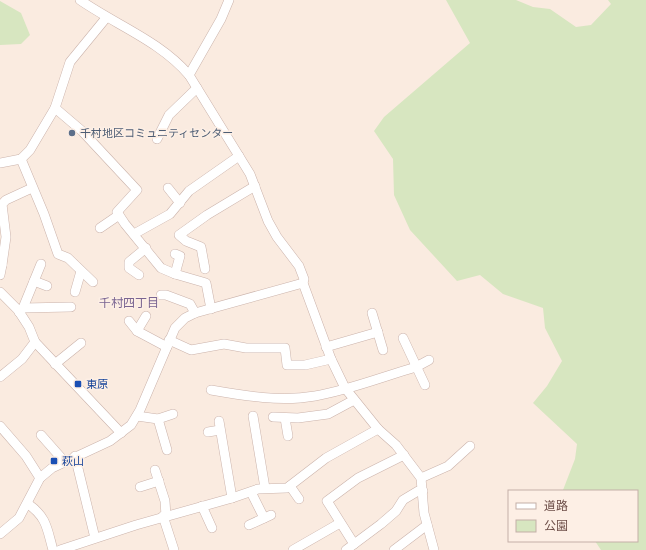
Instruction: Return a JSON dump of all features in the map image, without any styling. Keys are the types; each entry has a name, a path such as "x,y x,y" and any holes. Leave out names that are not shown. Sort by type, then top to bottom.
{"street":[{"path":"80,0 106,18 136,32 179,64 189,75 240,156 255,186 268,221 299,266 304,279 303,283 326,347 344,388 378,429 396,445 421,478 427,524 434,550"},
{"path":"189,75 222,19 229,0"},
{"path":"0,163 20,159 30,150 55,108 70,62 106,18"},
{"path":"157,139 169,115 197,88"},
{"path":"55,108 82,131 137,190 117,212 119,215 161,268 175,274 206,283 211,309"},
{"path":"134,234 170,214 190,191 240,156"},
{"path":"20,159 58,254 68,258 93,282"},
{"path":"205,269 201,247 186,241 179,235 229,205 255,186"},
{"path":"0,275 6,237 2,204 6,200 32,188"},
{"path":"168,188 180,203"},
{"path":"100,228 119,215"},
{"path":"135,274 129,268 129,262 146,248"},
{"path":"175,254 180,256 175,274"},
{"path":"21,310 42,264"},
{"path":"75,292 81,271"},
{"path":"34,281 47,286"},
{"path":"0,534 19,518 28,504 40,478 52,468 64,461 110,441 121,433 137,416 174,328 179,322 195,313 303,283"},
{"path":"0,292 21,310 35,342 121,433"},
{"path":"162,295 174,295 190,304 195,313"},
{"path":"21,310 71,306"},
{"path":"372,313 383,350"},
{"path":"137,331 146,316"},
{"path":"129,321 137,331 168,344 191,350 224,344 246,348 286,348 287,365 305,365 331,359"},
{"path":"326,347 378,332"},
{"path":"403,338 425,384"},
{"path":"0,377 22,359 35,342"},
{"path":"55,364 81,343"},
{"path":"211,390 248,396 288,398 316,396 416,367 429,360"},
{"path":"273,417 298,418 328,414 354,400"},
{"path":"137,416 158,419 173,414"},
{"path":"253,416 265,488"},
{"path":"285,418 288,436"},
{"path":"158,419 167,450"},
{"path":"0,426 26,456 40,478"},
{"path":"208,432 220,426 221,461 232,498"},
{"path":"60,550 164,516 265,488 287,488 326,458 378,429"},
{"path":"41,435 64,461"},
{"path":"421,478 470,446"},
{"path":"354,544 327,501 358,478 404,455"},
{"path":"75,456 95,538"},
{"path":"155,470 165,501 164,516 174,550"},
{"path":"140,487 159,481"},
{"path":"290,486 301,498"},
{"path":"346,550 396,511 402,500 418,491 423,490"},
{"path":"249,525 268,516 251,492"},
{"path":"28,504 39,511 53,550"},
{"path":"202,506 212,528"},
{"path":"293,550 340,523"},
{"path":"394,550 427,524"}],"green space":[{"path":"446,0 516,0 533,7 550,9 576,27 591,25 611,4 608,0 646,0 646,550 601,550 596,542 638,542 638,490 563,490 575,459 577,444 533,403 547,386 562,361 545,328 543,308 503,294 480,275 457,281 410,230 394,195 393,159 374,131 384,117 470,43"},
{"path":"0,1 21,13 30,35 21,44 0,45"}],"place":[{"name":"千村地区コミュニティセンター","path":"72,133"},
{"name":"東原","path":"78,384"},
{"name":"萩山","path":"54,461"}],"district":[{"name":"千村四丁目","path":"129,303"}]}
